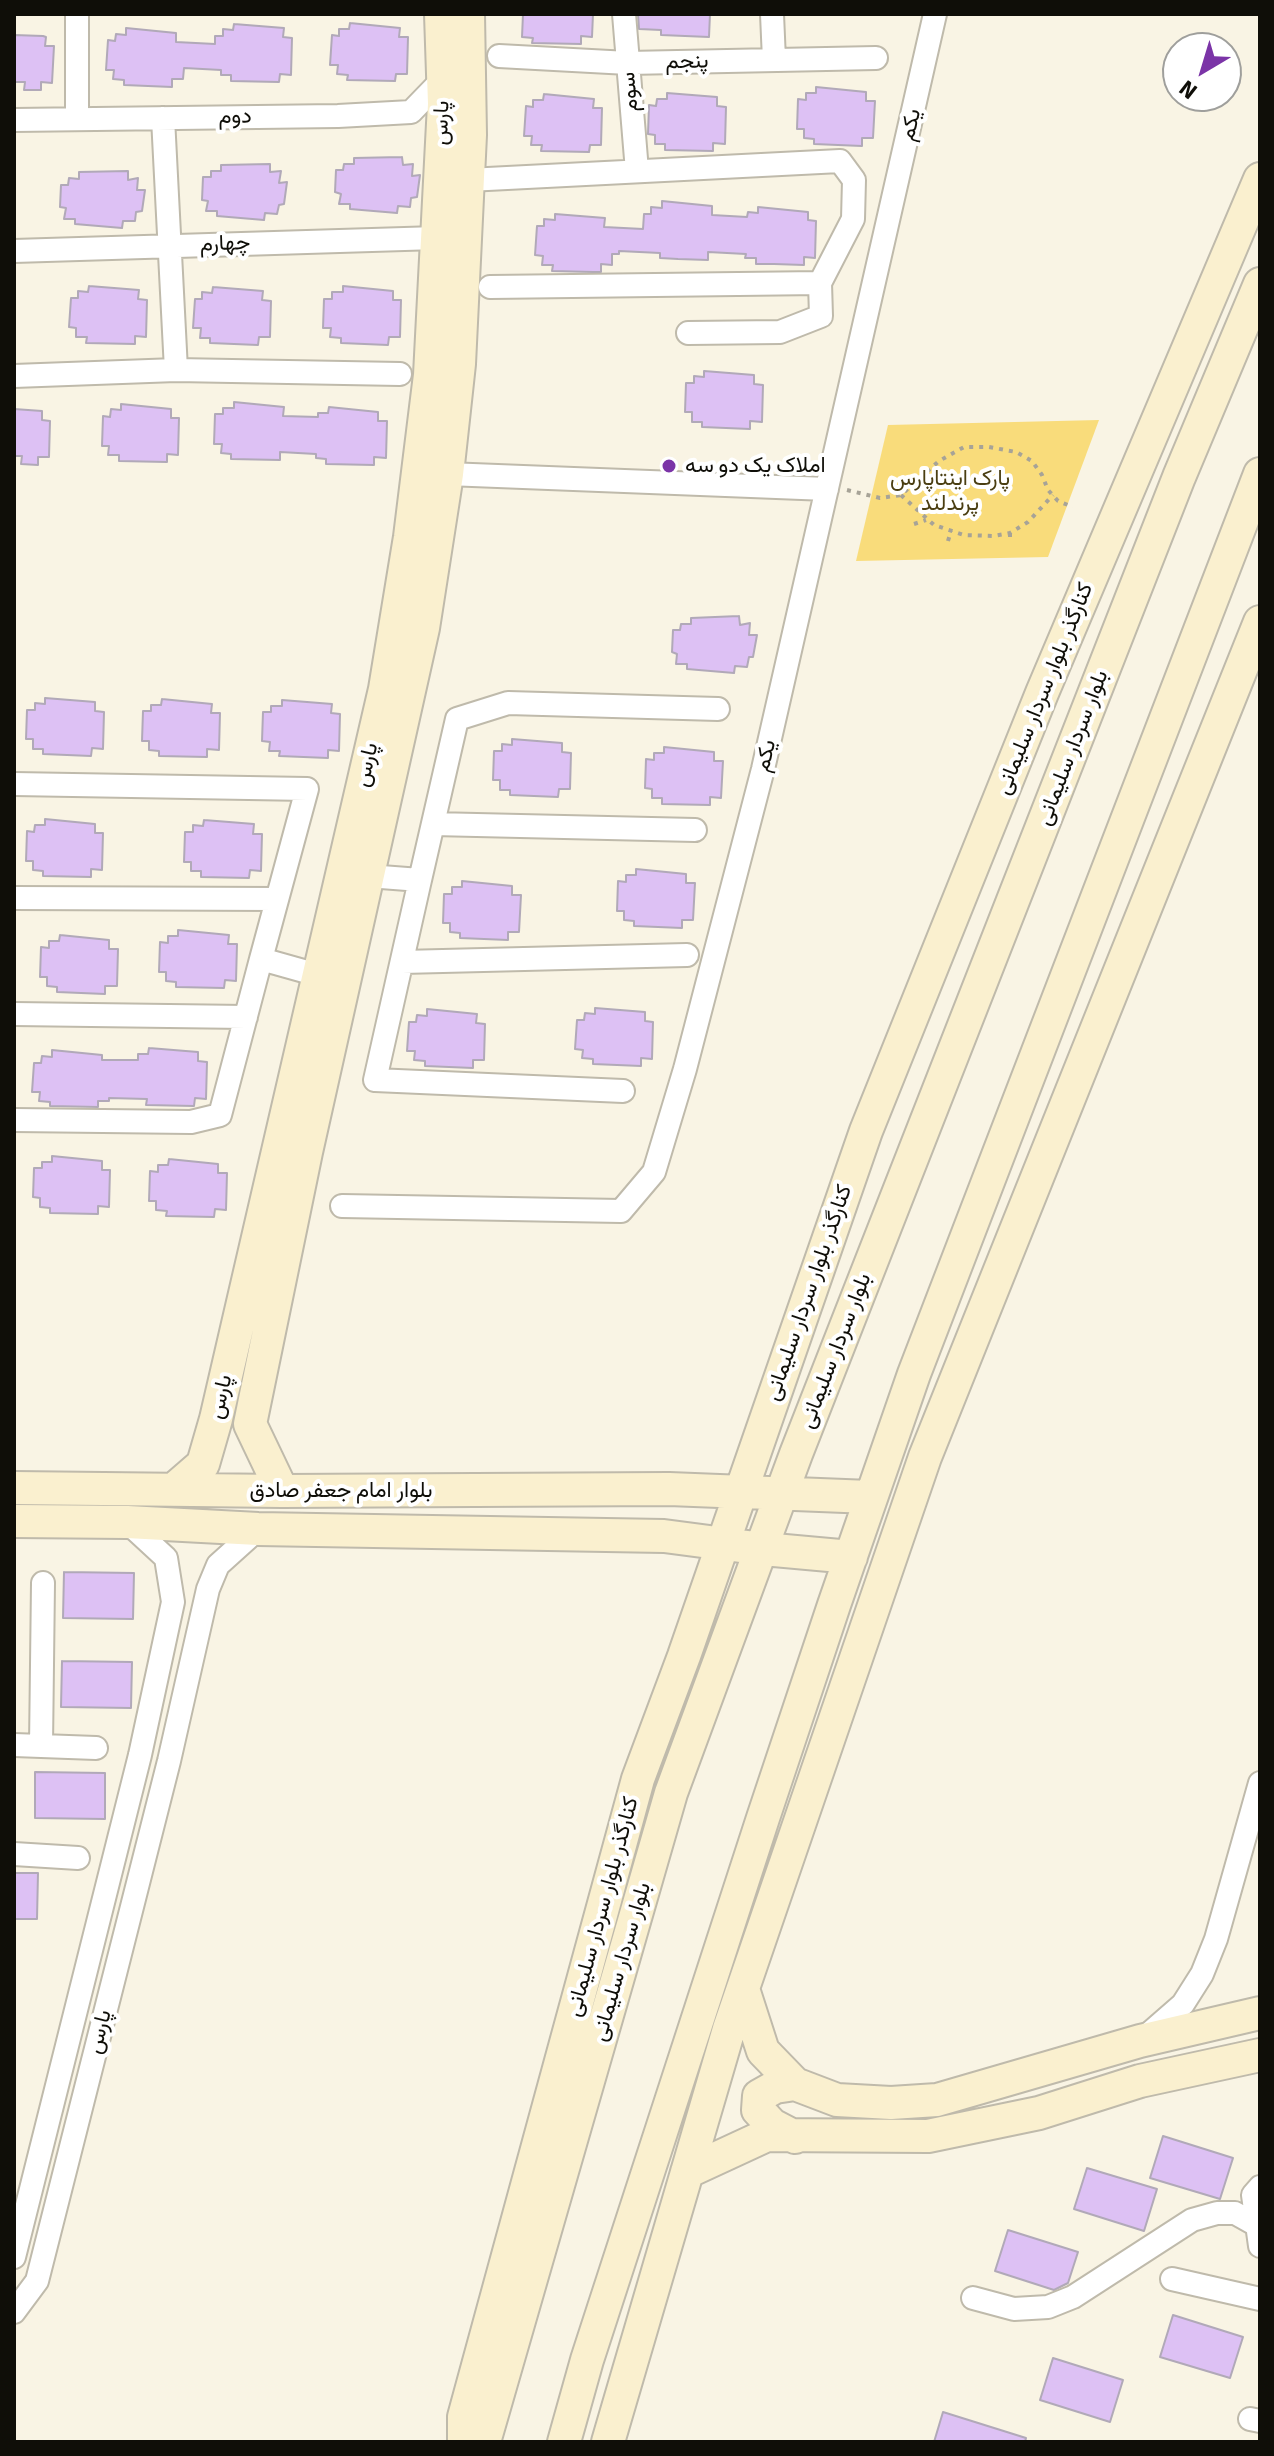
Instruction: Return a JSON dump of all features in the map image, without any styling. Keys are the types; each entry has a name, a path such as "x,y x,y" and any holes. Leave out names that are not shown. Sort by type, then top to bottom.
{"street":[{"path":"77,14 77,119"},
{"name":"پارس","path":"282,1491 250,1424 306,1152 423,628 432,473 430,375 442,135 441,14"},
{"name":"پارس","path":"173,1490 203,1464 216,1419 385,689 410,537 432,473 459,364 468,180 468,14"},
{"name":"سوم","path":"624,14 637,171"},
{"path":"772,14 774,60"},
{"name":"یکم","path":"342,1206 621,1211 654,1172 685,1069 763,769 935,14"},
{"name":"پنجم","path":"499,56 628,63 876,58"},
{"path":"442,135 411,112 443,79"},
{"name":"دوم","path":"14,120 338,116 411,112"},
{"path":"163,118 176,370"},
{"path":"468,180 840,161 854,180 853,219 820,283 821,316 780,332 688,333"},
{"name":"کنارگذر بلوار سردار سلیمانی","path":"464,2442 464,2417 638,1779 684,1656 721,1543 866,1131 1042,693 1260,179"},
{"name":"چهارم","path":"14,251 437,238"},
{"path":"490,287 820,283"},
{"name":"بلوار سردار سلیمانی","path":"484,2442 671,1793 781,1495 1179,477 1260,284"},
{"path":"14,376 176,370 400,374"},
{"path":"432,473 827,489"},
{"path":"564,2442 587,2360 870,1497 914,1374 1260,474"},
{"path":"1104,547 1179,477"},
{"path":"608,2442 743,1989 925,1457 1260,622"},
{"path":"623,1091 375,1080 457,719 508,703 718,709"},
{"path":"14,784 307,789 220,1115 191,1122 14,1120"},
{"path":"433,824 695,830"},
{"path":"368,876 420,880"},
{"path":"14,898 277,899"},
{"path":"402,962 687,955"},
{"path":"261,959 318,975"},
{"path":"14,1014 246,1017"},
{"path":"216,1419 226,1431 236,1432 250,1424"},
{"name":"بلوار امام جعفر صادق","path":"14,1488 282,1491 669,1489 870,1497"},
{"path":"664,1536 674,1523 676,1505 669,1489"},
{"name":"بلوار امام جعفر صادق","path":"14,1521 664,1536 851,1557"},
{"name":"پارس","path":"14,2257 140,1755 173,1602 166,1558 127,1522"},
{"name":"پارس","path":"14,2312 37,2281 169,1761 208,1589 218,1565 258,1529"},
{"path":"41,1746 43,1583"},
{"path":"14,1745 96,1748"},
{"path":"1140,2041 1183,2004 1202,1974 1216,1939 1260,1783"},
{"path":"763,1818 786,1862"},
{"path":"14,1854 78,1858"},
{"path":"743,1989 763,2051 795,2084 837,2100 891,2103 937,2100 1140,2041 1260,2013"},
{"path":"687,2172 767,2135 928,2136 1039,2113 1140,2081 1260,2055"},
{"path":"795,2084 775,2087 759,2096 758,2110 772,2125 795,2137"},
{"path":"1259,2233 1253,2195 1260,2187"},
{"path":"973,2298 1014,2309 1048,2307 1073,2297 1192,2220 1217,2213 1235,2213 1259,2233"},
{"path":"1172,2279 1260,2299"}],"path":[{"path":"827,489 854,490 880,498 901,495 939,461 964,447 989,447 1016,452 1032,461 1058,501 1073,507"},
{"path":"901,495 926,520 964,535 993,536 1010,533 1028,522 1053,495"},
{"path":"914,524 926,520"},
{"path":"948,541 951,531"},
{"path":"1010,533 1010,541"},
{"path":"963,543 964,535"}],"green space":[{"name":"پارک اینتاپارس پرندلند","path":"1099,420 1048,557 856,561 888,425"}],"building":[{"path":"523,14 593,14 592,37 581,36 581,44 532,43 533,38 522,37"},
{"path":"638,14 710,14 709,37 661,35 661,30 639,29"},
{"path":"350,23 400,28 399,37 408,37 407,74 396,74 395,81 347,80 348,75 337,74 338,65 330,65 332,35 339,36 339,29 349,29"},
{"path":"234,24 284,28 283,37 292,38 291,75 280,74 279,82 231,81 231,75 221,75 221,70 184,68 183,79 172,79 172,87 124,85 124,80 113,79 114,70 106,70 108,40 115,41 116,34 126,35 126,28 176,33 176,42 215,44 215,36 223,36 223,29 233,30"},
{"path":"14,35 43,36 46,37 45,46 54,46 52,83 41,82 41,90 24,90 25,82 14,82"},
{"path":"816,87 866,92 866,101 875,101 873,138 862,138 862,146 814,144 814,139 804,138 804,129 797,129 798,99 806,100 806,93 816,93"},
{"path":"667,93 717,97 717,106 726,107 725,144 713,143 713,151 665,150 665,144 655,144 655,135 648,134 649,105 656,106 657,99 667,99"},
{"path":"544,94 594,99 593,108 602,108 601,145 590,145 589,152 541,151 542,145 531,145 532,136 524,136 526,106 533,107 533,100 543,100"},
{"path":"402,157 403,165 413,164 412,176 420,175 417,197 411,198 410,207 398,206 397,213 350,209 350,204 339,204 341,194 335,192 336,170 343,170 344,164 354,164 354,158"},
{"path":"270,164 270,172 281,171 279,183 287,182 284,204 279,205 277,214 265,213 264,220 217,216 217,211 206,211 208,201 202,200 203,177 211,177 211,171 221,171 221,165"},
{"path":"128,171 128,180 138,178 137,190 145,190 142,211 136,212 135,221 123,221 122,228 75,224 75,219 64,219 66,208 60,207 61,185 68,185 69,178 79,179 79,172"},
{"path":"662,201 712,206 712,215 747,217 748,212 758,213 758,207 808,212 808,220 816,221 815,258 804,257 804,265 756,264 756,258 745,258 746,254 708,252 708,260 660,258 660,253 619,251 619,254 612,254 612,265 601,264 601,272 593,272 552,271 553,265 542,265 543,256 535,255 537,226 544,226 544,219 555,220 555,214 605,218 604,227 643,229 644,214 651,214 651,207 662,208"},
{"path":"89,286 139,290 138,299 147,300 146,337 135,336 135,344 86,343 87,337 76,337 76,328 69,327 71,298 78,298 78,291 88,292"},
{"path":"343,286 393,291 393,300 401,300 400,337 389,337 388,345 341,343 341,338 330,337 331,328 323,328 324,299 332,299 332,292 343,292"},
{"path":"213,287 263,291 262,300 271,301 270,337 259,337 258,345 210,343 210,338 200,338 201,328 193,328 195,299 202,299 202,292 212,293"},
{"path":"704,371 754,375 754,384 763,385 762,422 750,421 750,429 702,427 702,422 692,422 692,412 685,412 686,383 694,383 694,376 704,377"},
{"path":"234,402 284,407 283,416 318,417 318,413 328,413 329,407 378,412 378,421 387,421 386,458 374,457 374,465 326,464 326,459 316,458 316,454 280,452 280,460 231,459 231,454 221,453 222,444 214,444 215,414 223,414 223,408 234,408"},
{"path":"121,404 171,409 171,418 179,418 178,455 167,454 167,462 119,461 119,455 108,455 109,446 102,446 103,416 110,417 111,409 121,410"},
{"path":"14,409 42,411 42,420 50,421 49,457 38,457 38,465 21,464 22,456 14,456"},
{"path":"739,616 740,625 750,623 749,635 757,635 753,657 749,657 747,667 735,666 734,673 687,669 687,664 676,664 677,654 672,652 673,630 680,630 681,624 691,624 691,618"},
{"path":"45,698 95,702 95,711 104,712 103,749 92,748 91,756 43,754 43,749 33,749 33,739 26,739 27,710 35,710 35,703 45,704"},
{"path":"162,699 212,704 211,713 220,713 219,750 207,749 207,757 159,756 159,751 149,750 149,741 142,741 143,711 151,711 151,705 161,705"},
{"path":"282,700 332,704 331,713 340,714 339,751 328,750 328,758 279,756 280,751 269,751 270,742 262,741 263,712 271,712 271,706 282,706"},
{"path":"512,739 562,743 562,752 571,753 570,789 559,789 558,797 510,795 510,790 500,790 500,780 493,780 494,751 502,751 502,744 512,745"},
{"path":"664,747 714,752 714,761 723,761 721,798 710,797 710,805 662,804 662,798 652,798 652,789 645,788 646,759 654,760 654,753 664,753"},
{"path":"45,819 95,824 95,833 103,833 102,870 91,869 91,877 43,876 43,871 33,870 33,861 26,861 27,831 34,832 35,825 45,825"},
{"path":"204,820 254,824 253,834 262,834 261,871 250,870 249,878 201,877 201,871 191,871 191,862 184,862 185,832 193,832 193,825 203,826"},
{"path":"636,869 686,874 686,883 695,883 693,920 682,920 682,928 634,926 634,921 624,920 624,911 617,911 618,881 626,882 626,875 636,875"},
{"path":"462,881 512,886 512,895 521,895 519,932 508,932 508,940 460,938 460,933 450,932 450,923 443,923 444,894 452,894 452,887 462,887"},
{"path":"178,930 229,935 228,944 237,944 236,981 225,980 224,988 176,987 176,982 166,981 166,972 159,972 160,942 168,943 168,936 178,936"},
{"path":"60,935 109,940 109,949 118,949 117,986 105,986 105,994 57,992 57,987 47,986 47,977 40,977 41,947 49,948 49,941 59,941"},
{"path":"595,1008 645,1012 645,1021 653,1022 652,1059 641,1058 641,1066 593,1064 593,1059 582,1058 583,1050 575,1049 577,1020 584,1020 585,1013 595,1014"},
{"path":"427,1009 477,1014 476,1023 485,1024 484,1060 473,1060 473,1068 425,1066 425,1061 414,1060 415,1051 407,1051 409,1022 416,1022 417,1015 427,1016"},
{"path":"149,1048 198,1052 198,1061 207,1062 206,1099 195,1098 194,1106 146,1105 147,1099 109,1098 109,1101 98,1101 98,1107 50,1106 50,1102 39,1101 40,1092 32,1092 34,1063 41,1063 42,1056 52,1057 52,1050 102,1055 102,1060 138,1060 138,1054 148,1054"},
{"path":"52,1156 102,1161 102,1170 110,1170 109,1207 98,1206 98,1214 50,1213 50,1208 40,1207 40,1198 33,1197 34,1168 42,1168 42,1162 52,1162"},
{"path":"169,1159 218,1164 218,1173 227,1173 226,1210 215,1209 214,1217 166,1216 167,1211 156,1210 156,1201 149,1201 150,1171 158,1172 158,1165 168,1165"},
{"path":"64,1572 134,1573 133,1619 63,1618"},
{"path":"62,1661 132,1662 131,1708 61,1707"},
{"path":"35,1772 105,1773 105,1819 35,1818"},
{"path":"14,1873 38,1873 37,1919 14,1919"},
{"path":"1163,2136 1233,2158 1220,2199 1150,2178"},
{"path":"1087,2168 1157,2189 1144,2231 1074,2209"},
{"path":"1008,2230 1078,2252 1068,2283 1054,2290 995,2271"},
{"path":"1173,2315 1243,2337 1230,2378 1160,2357"},
{"path":"1053,2358 1123,2380 1110,2422 1040,2400"},
{"path":"943,2412 1026,2438 1025,2442 934,2442"}],"place":[{"name":"املاک یک دو سه","path":"669,466"}]}
